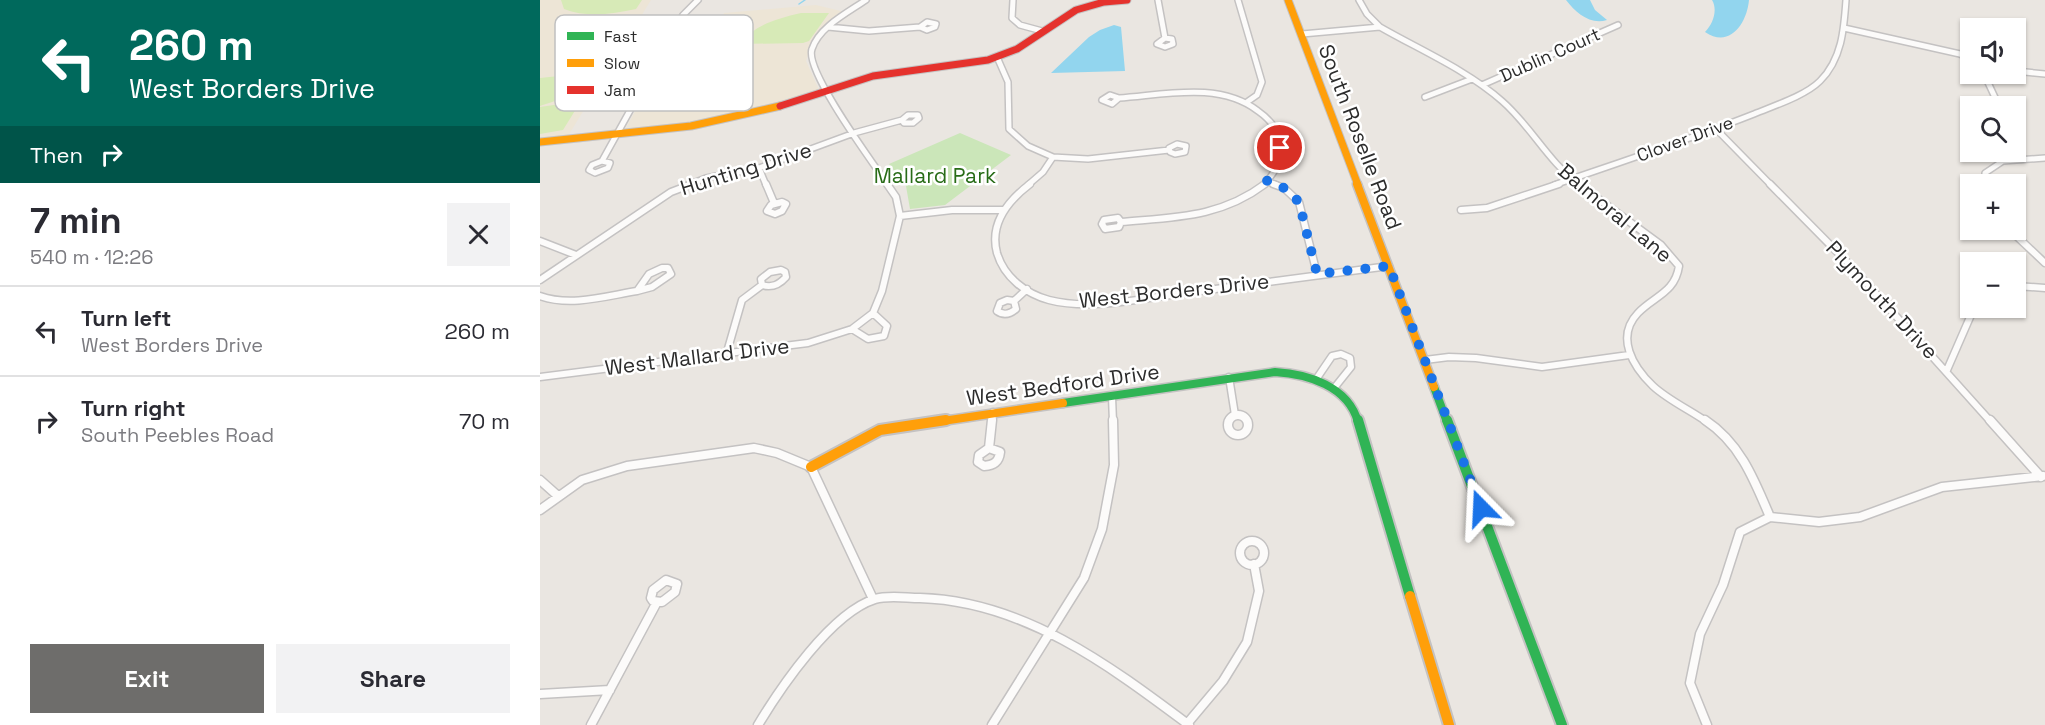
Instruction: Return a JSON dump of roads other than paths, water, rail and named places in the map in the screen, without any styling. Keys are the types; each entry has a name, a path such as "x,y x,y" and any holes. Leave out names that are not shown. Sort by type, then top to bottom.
{"main road":[{"path":"540,142 689,127 742,118 873,76 997,57 1017,49 1076,10 1104,2 1127,0"},
{"name":"South Roselle Road","path":"1288,0 1562,725"},
{"name":"West Bedford Drive","path":"811,467 880,430 993,412 1112,397 1229,377 1286,371 1317,378 1332,385"},
{"path":"1332,385 1345,397 1357,417 1449,725"}],"street":[{"path":"683,15 698,0"},
{"path":"852,328 868,339 884,336 887,332 887,326 873,313 882,291 900,216 896,197 826,92 811,64 810,56 817,40 828,27 867,0"},
{"path":"1013,0 1012,18 1020,25 1042,32"},
{"path":"1158,0 1166,38"},
{"path":"1238,0 1262,82 1257,95 1247,102"},
{"name":"Balmoral Lane","path":"1359,0 1367,14 1380,27 1482,84 1504,102 1553,161 1572,179 1661,245 1679,266 1677,279 1664,293 1637,314 1626,332 1629,354"},
{"name":"Clover Drive","path":"1461,210 1487,208 1716,129 1786,101 1819,82 1837,57 1845,28 1846,0"},
{"name":"Dublin Court","path":"1482,84 1618,25"},
{"path":"828,27 869,31 920,27"},
{"path":"1302,34 1380,27"},
{"path":"1845,28 1960,54"},
{"path":"997,57 1005,66 1009,77 1007,107 1009,129 1028,146 1053,158 1088,159 1169,150"},
{"path":"2026,72 2045,74"},
{"path":"1425,97 1472,79"},
{"path":"1119,99 1193,92 1223,95 1247,102 1268,117 1280,136 1279,160 1267,181 1223,208 1185,216 1121,222"},
{"path":"602,161 629,111"},
{"name":"Hunting Drive","path":"540,280 671,192 706,178 759,168 855,133 902,120"},
{"name":"Plymouth Drive","path":"1716,129 1851,266 2043,476"},
{"name":"West Borders Drive","path":"1053,158 1041,174 1019,192 1003,210 996,231 996,255 1007,276 1042,298 1069,303 1107,303 1389,266"},
{"path":"2026,159 2045,158"},
{"path":"1985,174 2002,162"},
{"path":"759,168 774,203"},
{"path":"1267,181 1284,188 1299,202 1317,274"},
{"path":"900,216 936,210 975,208 1003,210"},
{"path":"2021,240 2045,263"},
{"path":"540,241 576,255"},
{"path":"540,296 554,302 637,291 652,287 671,274 669,268 659,267 647,273 637,291"},
{"path":"727,352 742,300 762,285"},
{"path":"2026,287 2045,288"},
{"path":"1014,301 1027,289"},
{"name":"West Mallard Drive","path":"540,377 808,343 852,328 873,313"},
{"path":"1947,370 1970,318"},
{"path":"1425,360 1449,357 1476,358 1542,367 1629,354 1653,386 1723,432 1750,469 1770,517"},
{"path":"1317,378 1332,356 1346,355 1350,358 1351,367 1332,385"},
{"path":"1229,377 1235,416"},
{"path":"992,725 1084,578 1102,529 1114,465 1112,397"},
{"path":"990,448 993,412"},
{"path":"540,510 582,480 627,465 754,448 777,453 811,467 873,600"},
{"path":"1707,725 1690,683 1700,634 1723,585 1740,532 1770,517 1819,522 1860,517 1942,487 2043,476"},
{"path":"540,480 558,496"},
{"path":"758,725 794,671 830,631 873,600 925,597 982,607 1051,634 1097,658 1187,725 1223,681 1247,642 1259,591 1254,564"},
{"path":"591,725 657,602"},
{"path":"540,694 610,690"}],"water":[{"path":"1566,0 1590,0 1595,10 1607,20 1595,21 1584,17"},
{"path":"1712,0 1749,0 1745,17 1736,31 1722,37 1705,32 1714,17 1715,8"},
{"path":"1114,25 1121,27 1125,71 1051,73 1089,37"}],"waterway":[{"path":"799,4 805,0"}],"park label":[{"name":"Mallard Park","path":"935,176"}]}
